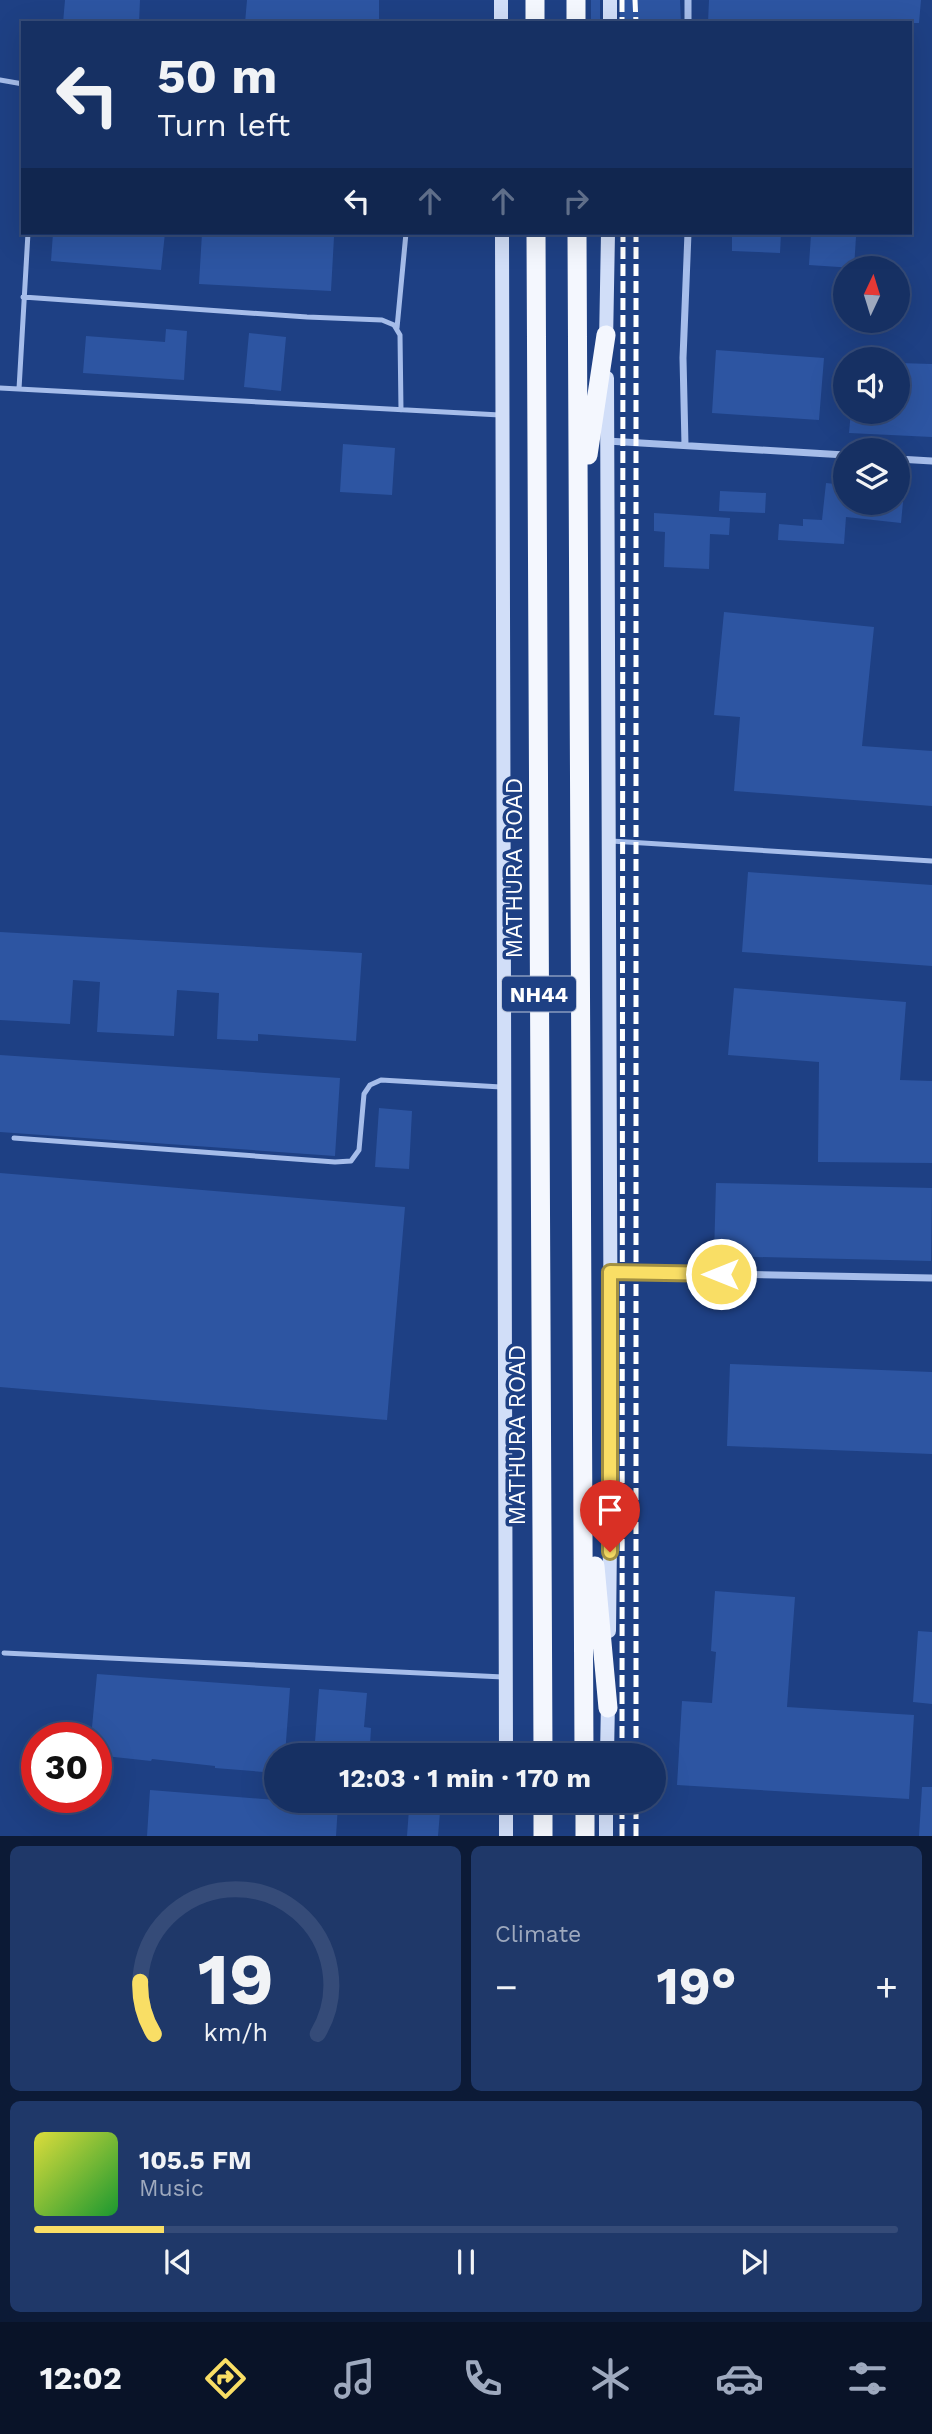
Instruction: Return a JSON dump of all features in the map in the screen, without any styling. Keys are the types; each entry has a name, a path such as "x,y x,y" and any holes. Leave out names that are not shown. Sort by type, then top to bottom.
{"highway":[{"path":"535,0 535,21"},
{"path":"576,0 576,21"},
{"name":"MATHURA ROAD","path":"536,235 542,1743"},
{"name":"NH44","path":"577,235 584,1743"},
{"path":"579,515 606,335"},
{"path":"583,1517 596,1568 608,1708"},
{"path":"543,1813 543,1836"},
{"path":"584,1813 585,1836"}],"main road":[{"path":"501,0 501,21"},
{"path":"610,0 610,21"},
{"path":"502,235 506,1743"},
{"path":"607,1743 610,1272 606,335 608,235"},
{"path":"506,1813 506,1836"},
{"path":"606,1836 607,1813"}],"street":[{"path":"688,0 688,21"},
{"path":"685,445 682,358 688,235"},
{"path":"607,440 833,454"},
{"path":"910,460 932,461"},
{"path":"610,1272 932,1278"}],"lane":[{"path":"0,80 21,83"},
{"path":"19,389 28,235"},
{"path":"401,410 400,335 397,328 406,235"},
{"path":"23,298 375,319 388,322 397,328"},
{"path":"0,388 503,415"},
{"path":"608,841 932,861"},
{"path":"14,1138 351,1161 359,1150 364,1094 370,1085 381,1080 504,1087"},
{"path":"4,1653 506,1677"}],"building":[{"path":"65,0 140,0 139,21 63,21"},
{"path":"247,0 379,0 379,21 245,21"},
{"path":"591,0 600,0 600,21 591,21"},
{"path":"620,0 680,0 681,21 620,21"},
{"path":"709,0 921,0 919,23 708,21"},
{"path":"53,235 165,235 161,270 51,261"},
{"path":"202,235 334,237 331,291 199,284"},
{"path":"732,235 781,235 780,253 732,251"},
{"path":"811,235 856,237 855,256 833,256 833,267 809,265"},
{"path":"166,329 187,331 184,380 83,373 86,336 165,342"},
{"path":"249,333 286,337 281,391 244,387"},
{"path":"716,350 824,358 819,420 712,413"},
{"path":"910,363 932,364 932,437 849,433 850,424 910,424"},
{"path":"343,444 395,448 392,495 340,492"},
{"path":"826,483 833,484 833,515 902,515 901,523 846,517 844,544 778,540 779,524 803,526 803,519 822,520"},
{"path":"720,491 766,493 765,513 719,511"},
{"path":"654,513 730,518 729,535 710,534 709,569 664,567 665,532 654,531"},
{"path":"724,612 874,627 862,746 932,751 932,806 734,791 740,717 714,715"},
{"path":"748,872 932,885 932,966 742,952"},
{"path":"0,932 362,953 356,1041 258,1034 258,1041 217,1039 219,993 177,990 174,1036 97,1032 100,982 73,980 70,1024 0,1020"},
{"path":"734,988 906,1002 900,1080 932,1081 932,1163 818,1162 819,1062 728,1055"},
{"path":"0,1055 340,1078 335,1156 0,1132"},
{"path":"379,1108 412,1111 409,1169 375,1167"},
{"path":"0,1173 405,1207 387,1420 0,1387"},
{"path":"716,1183 932,1188 931,1261 714,1256"},
{"path":"730,1364 932,1372 932,1454 727,1446"},
{"path":"715,1591 795,1597 787,1707 914,1715 909,1799 677,1785 682,1701 712,1703 716,1652 711,1651"},
{"path":"918,1631 932,1632 932,1704 913,1702"},
{"path":"97,1674 290,1688 286,1743 264,1743 264,1772 112,1757 112,1722 92,1722"},
{"path":"319,1689 367,1693 364,1727 371,1728 370,1743 315,1743"},
{"path":"922,1787 932,1787 932,1836 919,1836"},
{"path":"150,1790 264,1799 264,1813 337,1813 336,1836 147,1836"},
{"path":"409,1813 440,1813 438,1836 407,1836"}],"railway":[{"path":"622,0 622,21"},
{"path":"635,0 636,21"},
{"path":"622,1743 623,235"},
{"path":"636,235 636,1743"},
{"path":"622,1813 622,1836"},
{"path":"636,1813 636,1836"}],"route":[{"path":"610,1552 610,1272 721,1274"}]}
